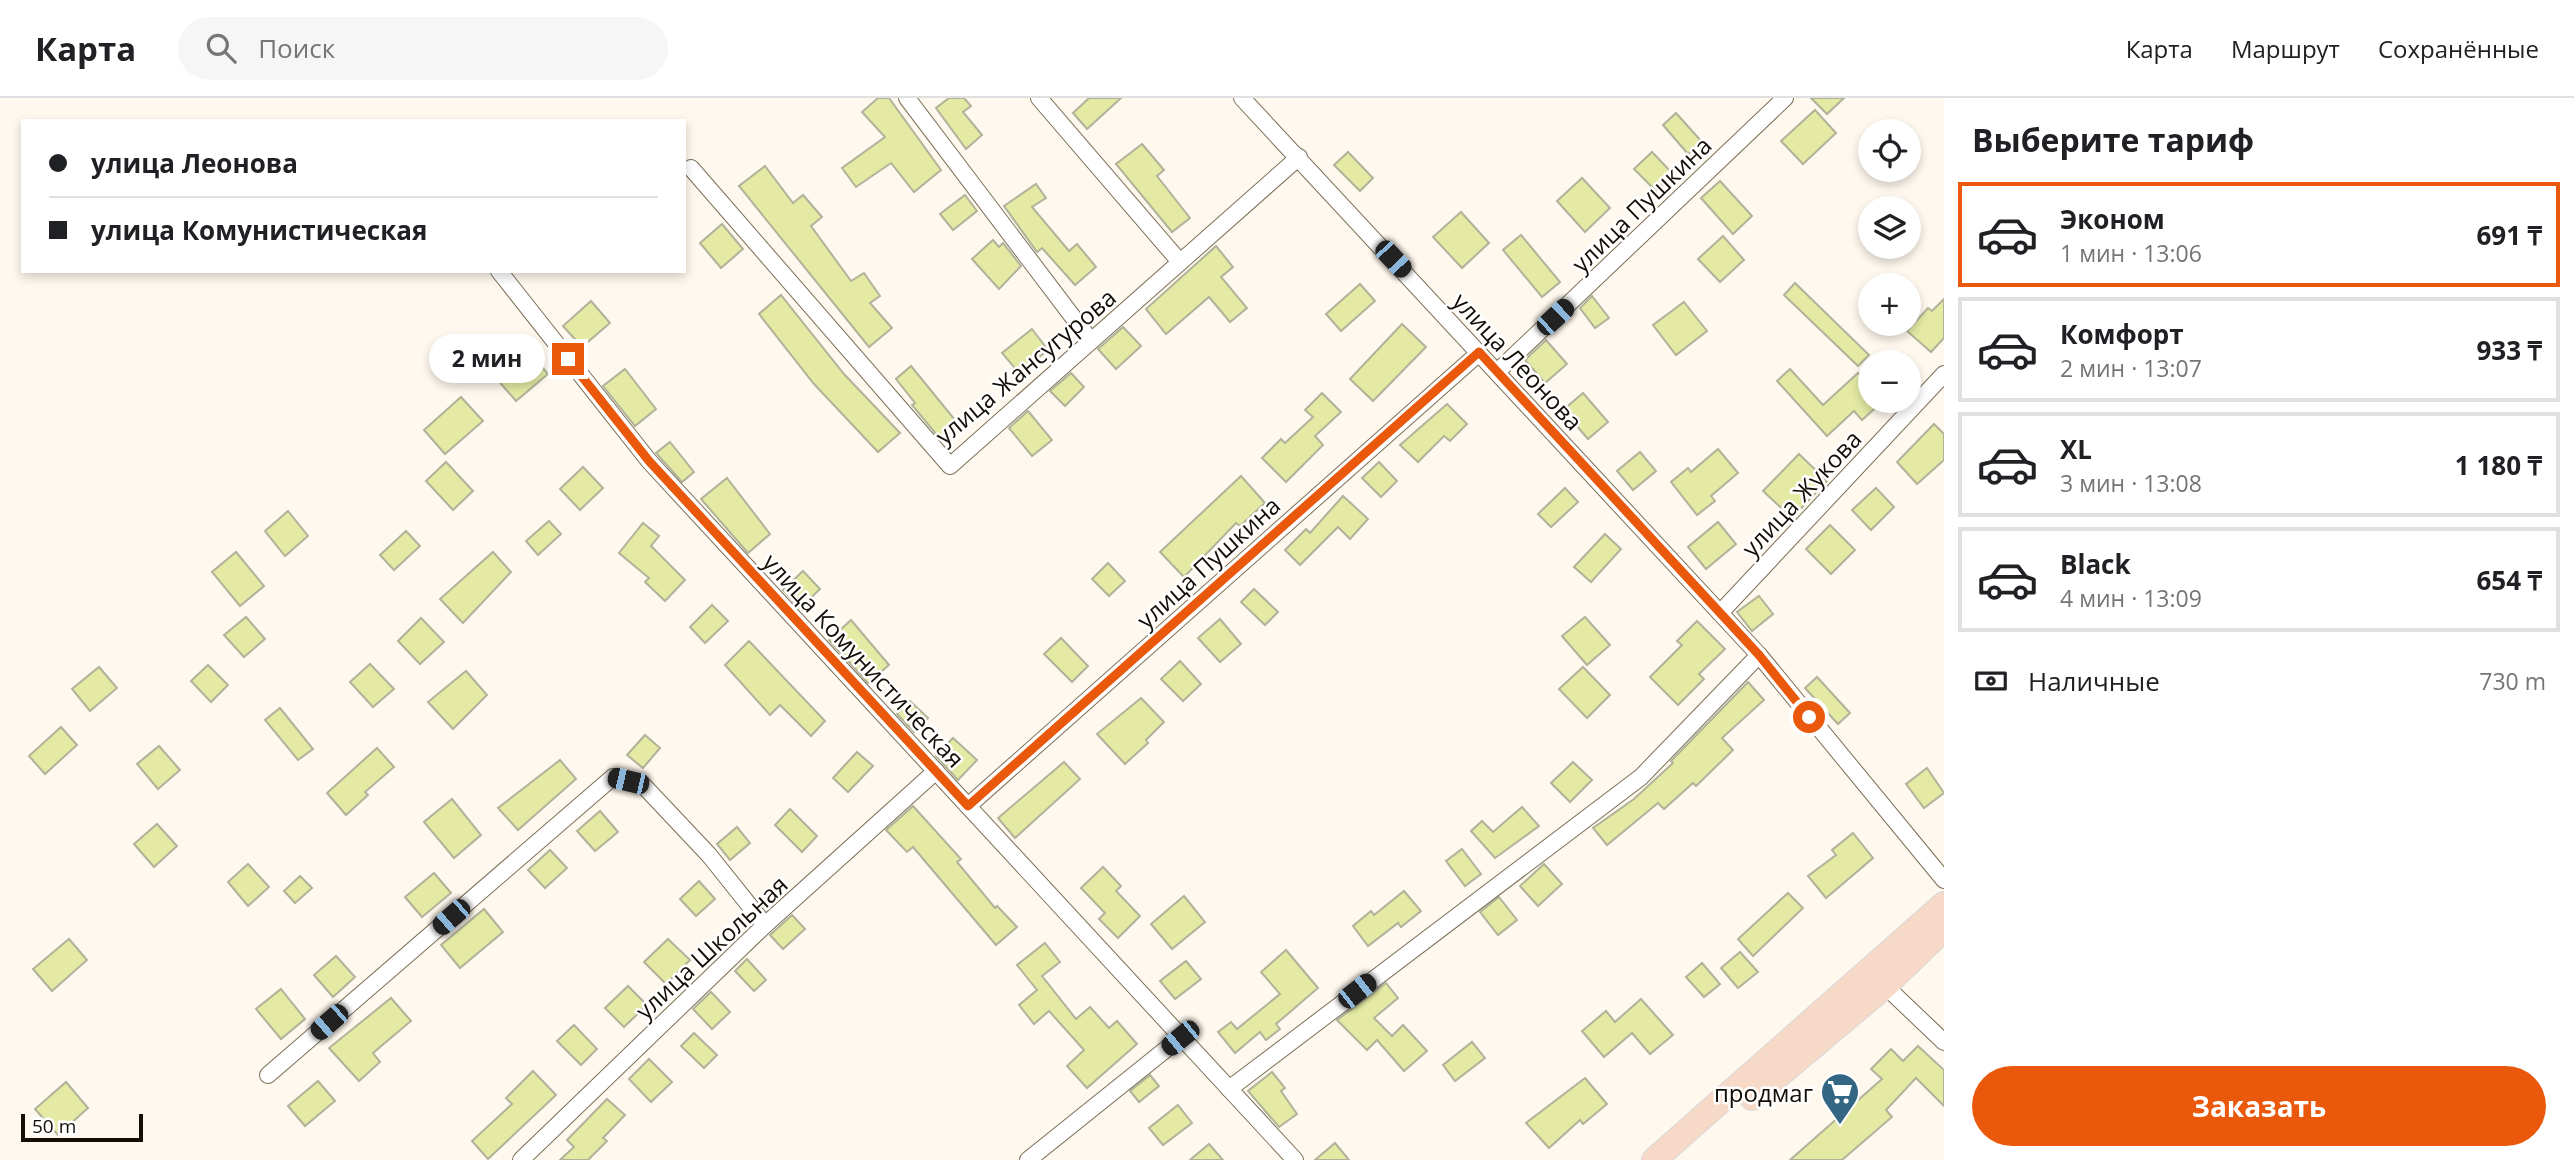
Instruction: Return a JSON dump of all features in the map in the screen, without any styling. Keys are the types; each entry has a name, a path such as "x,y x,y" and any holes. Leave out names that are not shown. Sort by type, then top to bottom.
{"main road":[{"path":"1679,1160 1878,979 1944,904"},
{"path":"1654,1160 1944,929"}],"street":[{"path":"907,98 1091,341"},
{"path":"1039,98 1180,262"},
{"name":"улица Леонова","path":"1242,98 1759,655 1944,880"},
{"name":"улица Пушкина","path":"1497,372 1785,98"},
{"name":"улица Жансугурова","path":"691,169 950,467 1299,157"},
{"name":"улица Комунистическая","path":"501,273 649,461 1295,1160"},
{"name":"улица Пушкина","path":"968,806 1479,352"},
{"name":"улица Жукова","path":"1720,613 1944,374"},
{"path":"1229,1089 1641,777 1759,655"},
{"name":"улица Школьная","path":"522,1160 765,925 936,771"},
{"path":"268,1075 613,777 643,785 709,855 765,925"},
{"path":"1878,979 1944,1042"},
{"path":"1028,1160 1180,1038"}],"building":[{"path":"878,98 889,98 941,170 914,192 891,163 856,187 842,168 885,137 862,112"},
{"path":"949,98 964,98 971,106 963,112 982,135 966,149 936,108"},
{"path":"1089,98 1121,98 1087,129 1073,113"},
{"path":"1811,98 1844,98 1827,114"},
{"path":"1815,110 1836,133 1803,164 1781,141"},
{"path":"1676,113 1702,142 1688,154 1663,125"},
{"path":"1142,144 1164,170 1157,176 1190,218 1172,232 1116,164"},
{"path":"1348,152 1373,178 1360,191 1334,165"},
{"path":"1652,152 1673,174 1656,191 1634,169"},
{"path":"765,166 793,203 803,195 822,217 811,226 851,281 864,273 880,296 870,303 892,328 869,347 739,186"},
{"path":"1582,178 1610,208 1585,232 1557,201"},
{"path":"1720,181 1752,216 1733,234 1701,198"},
{"path":"1036,184 1046,198 1032,207 1069,251 1077,244 1096,267 1075,285 1042,248 1037,252 1004,206"},
{"path":"965,195 977,211 953,230 940,214"},
{"path":"1461,212 1489,243 1462,268 1433,237"},
{"path":"722,224 743,249 721,268 700,243"},
{"path":"1521,235 1560,282 1542,297 1503,250"},
{"path":"1723,236 1744,260 1720,282 1698,259"},
{"path":"993,240 999,247 1003,243 1021,266 999,289 972,259"},
{"path":"1216,246 1233,267 1221,277 1247,308 1230,322 1209,297 1166,334 1146,309"},
{"path":"1795,283 1864,350 1858,350 1858,366 1784,295"},
{"path":"1360,284 1375,301 1341,331 1326,314"},
{"path":"781,295 844,374 900,433 878,452 814,384 759,314"},
{"path":"1592,296 1609,318 1595,328 1580,308"},
{"path":"1944,299 1944,338 1931,352 1913,336 1921,336 1921,316 1928,308 1932,311"},
{"path":"591,301 610,323 582,347 563,326"},
{"path":"1684,302 1707,331 1676,355 1653,325"},
{"path":"1402,324 1426,347 1373,401 1350,379"},
{"path":"1123,327 1141,346 1116,369 1098,349"},
{"path":"1032,329 1048,350 1019,373 1002,353"},
{"path":"1546,340 1567,364 1545,383 1525,360"},
{"path":"521,343 548,374 516,401 489,370"},
{"path":"911,366 960,426 941,440 912,405 915,403 896,379"},
{"path":"625,369 656,409 635,426 603,386"},
{"path":"1790,369 1823,405 1858,373 1858,413 1870,413 1862,420 1854,411 1827,436 1777,381"},
{"path":"1071,373 1084,387 1065,406 1050,391"},
{"path":"1322,393 1341,412 1315,436 1323,445 1286,482 1262,458 1281,439 1285,443 1313,417 1305,410"},
{"path":"1583,393 1608,422 1588,439 1563,410"},
{"path":"461,397 483,421 445,454 424,430"},
{"path":"1447,404 1467,424 1450,441 1444,436 1418,462 1400,445"},
{"path":"1028,411 1052,440 1032,456 1009,428"},
{"path":"1934,424 1944,434 1944,460 1917,484 1897,462"},
{"path":"670,442 694,472 682,482 656,453"},
{"path":"1718,449 1738,473 1711,496 1715,501 1697,515 1671,482 1688,468 1691,472"},
{"path":"1640,452 1656,471 1633,490 1617,471"},
{"path":"1799,454 1827,481 1792,518 1763,491"},
{"path":"446,462 473,491 453,510 426,481"},
{"path":"1379,462 1397,481 1381,497 1362,478"},
{"path":"583,467 603,488 580,510 560,489"},
{"path":"1241,476 1265,503 1240,526 1236,523 1184,577 1160,552"},
{"path":"727,478 770,534 748,553 701,499"},
{"path":"1565,488 1578,502 1551,527 1538,514"},
{"path":"1876,488 1894,507 1871,530 1852,510"},
{"path":"1343,496 1368,519 1350,539 1338,527 1300,565 1285,550 1306,529 1310,533"},
{"path":"288,511 308,536 285,556 265,531"},
{"path":"549,521 561,534 538,555 526,541"},
{"path":"1718,522 1736,544 1706,569 1688,547"},
{"path":"643,523 659,536 651,546 685,580 665,601 645,582 649,578 619,553"},
{"path":"1830,525 1855,550 1831,574 1806,549"},
{"path":"406,531 420,546 394,570 380,555"},
{"path":"1605,534 1621,549 1591,582 1574,567"},
{"path":"236,552 264,586 240,606 212,572"},
{"path":"493,552 511,572 463,623 440,599"},
{"path":"1108,563 1125,581 1109,596 1092,579"},
{"path":"803,571 820,589 800,608 783,590"},
{"path":"1254,589 1278,612 1265,625 1241,602"},
{"path":"1759,596 1773,614 1752,631 1737,612"},
{"path":"712,605 728,621 705,643 690,627"},
{"path":"246,617 265,639 244,657 224,635"},
{"path":"1585,617 1610,645 1587,665 1562,636"},
{"path":"421,618 444,642 420,664 398,641"},
{"path":"1220,619 1241,644 1220,662 1198,638"},
{"path":"851,620 889,665 868,683 829,640"},
{"path":"1697,621 1725,649 1699,674 1704,679 1678,705 1650,677 1682,645 1677,641"},
{"path":"1061,638 1088,666 1072,682 1044,654"},
{"path":"749,641 825,721 811,736 780,705 770,715 725,665"},
{"path":"1180,661 1201,684 1183,701 1161,679"},
{"path":"370,664 394,689 373,707 350,682"},
{"path":"208,665 228,685 211,702 191,681"},
{"path":"99,667 117,688 90,711 72,689"},
{"path":"1583,667 1610,695 1587,718 1559,689"},
{"path":"466,671 487,695 453,729 428,702"},
{"path":"1817,677 1850,713 1838,724 1805,688"},
{"path":"1748,682 1764,700 1722,738 1733,750 1696,786 1693,783 1664,809 1658,803 1607,845 1593,828 1634,799 1673,763 1671,761"},
{"path":"1141,698 1164,722 1146,740 1148,743 1125,764 1097,734"},
{"path":"910,701 928,718 914,732 897,714"},
{"path":"280,708 313,749 298,760 265,720"},
{"path":"61,727 77,745 45,774 29,756"},
{"path":"645,735 660,748 643,768 627,755"},
{"path":"953,738 977,760 958,780 936,756"},
{"path":"159,746 180,770 158,789 137,764"},
{"path":"377,748 394,767 365,792 368,795 346,815 327,793"},
{"path":"857,752 873,766 848,792 833,778"},
{"path":"560,760 576,779 518,830 498,808"},
{"path":"1064,762 1080,779 1015,838 998,818"},
{"path":"1573,762 1592,780 1570,802 1551,783"},
{"path":"1927,768 1944,793 1924,808 1906,784"},
{"path":"452,799 481,835 454,858 424,822"},
{"path":"913,806 961,859 957,862 995,908 997,906 1017,927 996,945 913,847 907,852 886,830"},
{"path":"1522,807 1539,826 1495,858 1471,831 1482,821 1493,832"},
{"path":"790,809 817,836 802,852 775,825"},
{"path":"600,811 618,832 595,851 577,831"},
{"path":"157,824 177,846 154,867 134,844"},
{"path":"737,827 750,843 730,860 717,844"},
{"path":"1853,833 1873,858 1826,898 1808,876 1836,855 1832,850"},
{"path":"1462,849 1481,874 1465,886 1446,861"},
{"path":"550,850 567,868 545,888 528,870"},
{"path":"248,864 269,887 248,906 228,882"},
{"path":"1544,864 1562,884 1538,906 1520,886"},
{"path":"1103,867 1121,886 1116,891 1140,916 1118,938 1099,919 1105,913 1081,888"},
{"path":"434,873 451,893 422,917 405,897"},
{"path":"300,876 312,888 295,903 284,891"},
{"path":"699,881 715,899 696,916 680,899"},
{"path":"1404,891 1421,911 1401,927 1398,923 1368,946 1353,926 1371,911 1374,915"},
{"path":"1788,893 1803,908 1753,956 1738,939"},
{"path":"1184,896 1205,922 1172,949 1151,924"},
{"path":"1499,897 1517,920 1498,935 1480,912"},
{"path":"484,909 503,932 460,968 441,945"},
{"path":"792,915 805,929 783,949 770,935"},
{"path":"69,939 87,960 52,991 33,969"},
{"path":"668,939 690,960 666,984 644,962"},
{"path":"1045,943 1060,962 1042,976 1076,1019 1090,1007 1109,1028 1117,1021 1137,1044 1087,1088 1067,1066 1084,1050 1049,1011 1034,1024 1019,1005 1037,990 1017,965"},
{"path":"1286,950 1318,988 1276,1024 1280,1029 1266,1040 1260,1032 1235,1053 1218,1032 1231,1022 1237,1029 1280,994 1261,972"},
{"path":"1740,952 1758,972 1738,988 1721,968"},
{"path":"336,956 355,977 333,997 314,975"},
{"path":"747,959 766,980 754,991 735,971"},
{"path":"1186,961 1201,979 1175,999 1160,981"},
{"path":"1702,963 1720,984 1704,997 1686,977"},
{"path":"1386,983 1398,998 1374,1018 1392,1036 1403,1025 1427,1051 1404,1071 1377,1040 1367,1050 1337,1020"},
{"path":"628,986 647,1005 624,1027 605,1008"},
{"path":"281,989 305,1019 281,1039 256,1009"},
{"path":"711,992 730,1012 712,1029 693,1009"},
{"path":"391,998 411,1021 373,1053 380,1062 359,1081 329,1048"},
{"path":"1641,999 1673,1035 1650,1054 1632,1033 1604,1057 1582,1031 1606,1011 1615,1022"},
{"path":"574,1025 597,1049 581,1065 557,1041"},
{"path":"694,1033 717,1055 704,1068 681,1046"},
{"path":"1472,1042 1485,1058 1455,1081 1443,1065"},
{"path":"1918,1046 1944,1070 1944,1106 1916,1078 1886,1110 1892,1117 1842,1160 1790,1160 1882,1079 1871,1069 1891,1049 1903,1061"},
{"path":"649,1059 672,1082 651,1102 629,1079"},
{"path":"533,1071 556,1095 488,1159 472,1141 512,1104 506,1098"},
{"path":"1272,1072 1285,1088 1281,1091 1297,1114 1279,1127 1248,1091"},
{"path":"1150,1075 1159,1086 1139,1102 1130,1091"},
{"path":"1585,1078 1607,1104 1583,1124 1580,1120 1549,1148 1526,1123"},
{"path":"318,1081 335,1101 305,1126 288,1106"},
{"path":"66,1082 88,1108 58,1135 35,1109"},
{"path":"607,1099 625,1115 603,1138 607,1141 588,1160 560,1160 574,1147 567,1140"},
{"path":"1178,1105 1192,1123 1163,1145 1149,1128"},
{"path":"1335,1143 1349,1160 1315,1160"},
{"path":"1209,1144 1223,1160 1190,1160"}],"place":[{"name":"продмаг","path":"1840,1126"}],"route":[{"path":"568,359 649,461 968,806 1479,352 1759,655 1809,717"}]}
